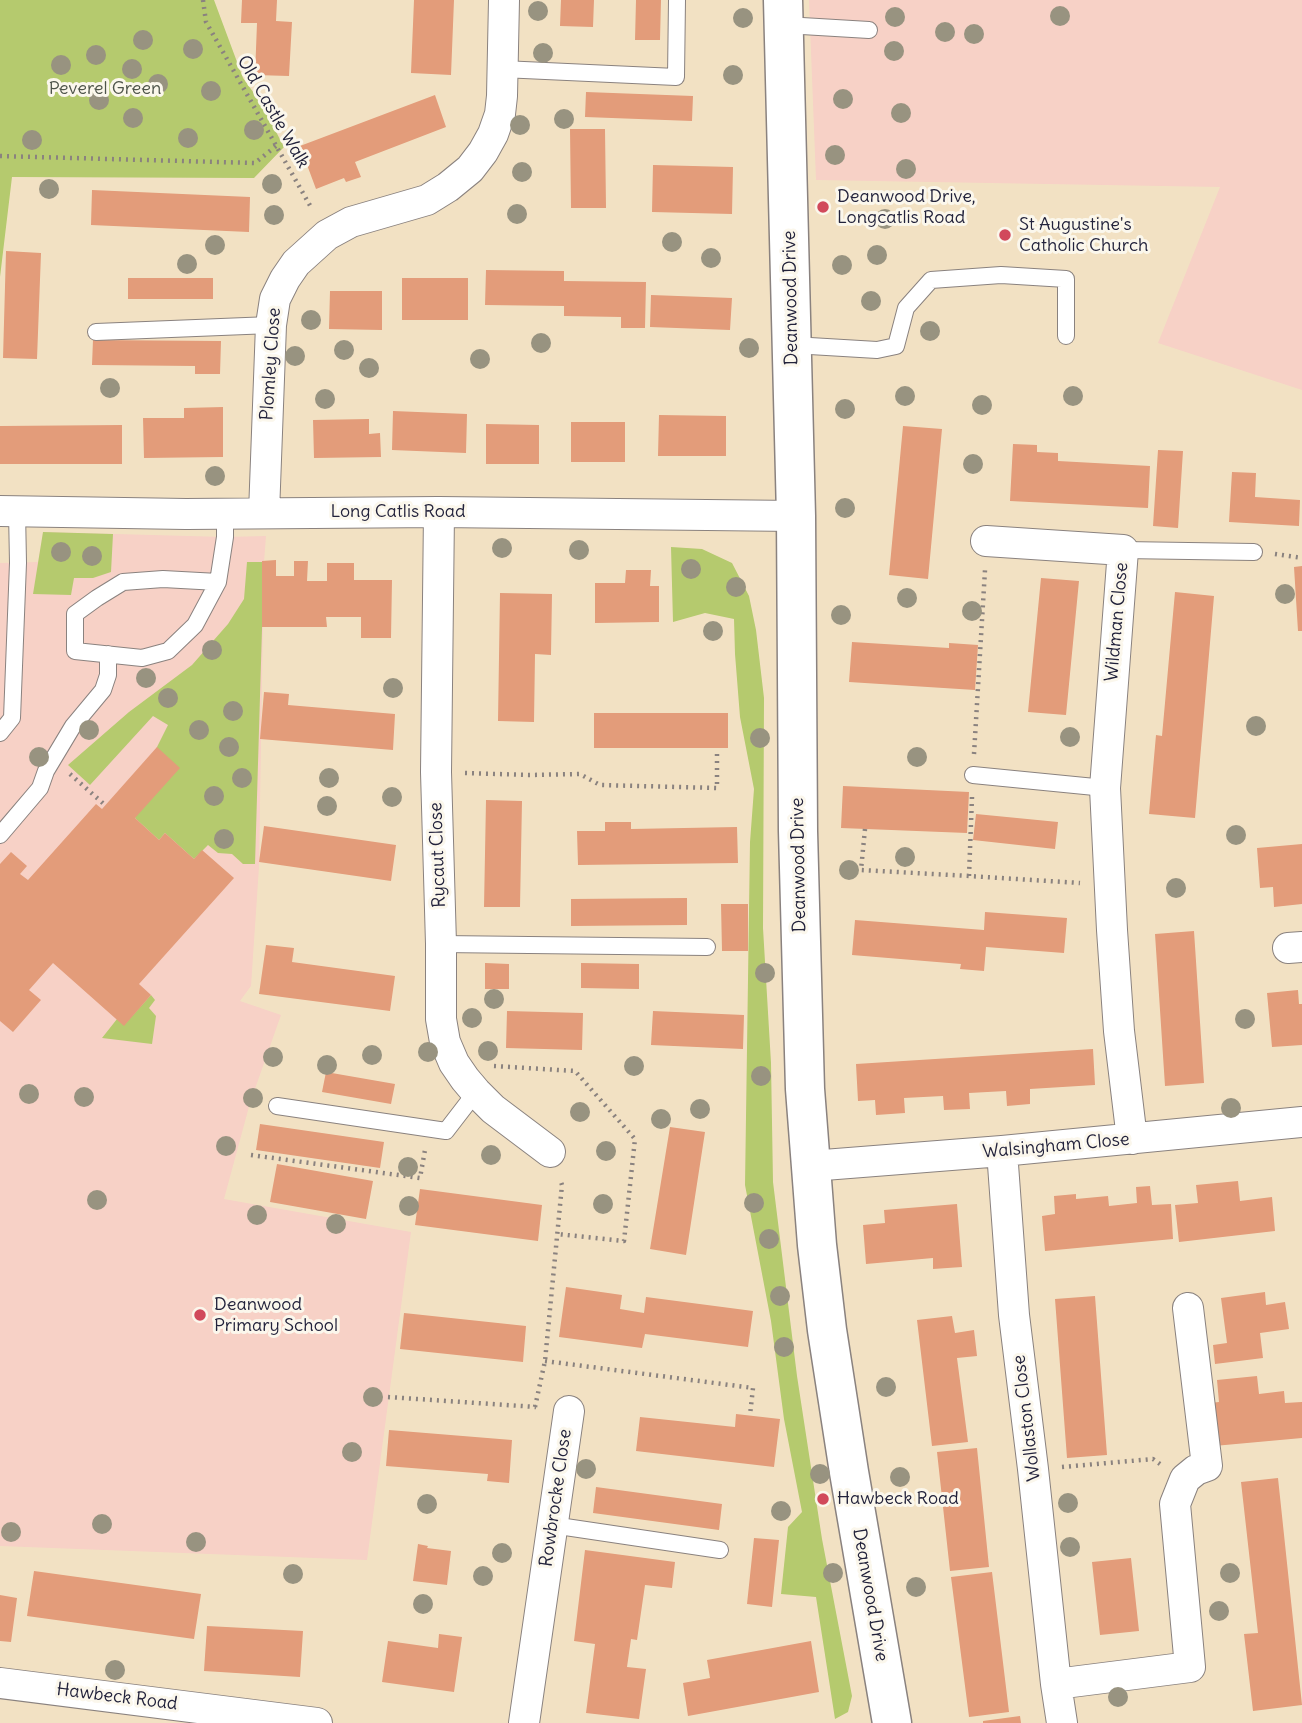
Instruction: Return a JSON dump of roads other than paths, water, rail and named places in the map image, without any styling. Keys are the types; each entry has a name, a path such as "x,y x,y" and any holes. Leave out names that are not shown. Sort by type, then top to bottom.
{"street":[{"name":"Plomley Close","path":"264,513 271,325 275,299 296,263 327,234 351,222 427,200 470,169 483,152 500,114 503,0"},
{"name":"Deanwood Drive","path":"784,12 796,516 797,831 805,1089 817,1245 829,1340 892,1723"},
{"name":"Long Catlis Road","path":"9,511 796,516"},
{"name":"Rycaut Close","path":"439,512 436,772 441,1019 445,1042 454,1063 476,1092 550,1152"},
{"name":"Wildman Close","path":"986,541 1123,550 1105,788 1119,1031 1132,1139"},
{"name":"Walsingham Close","path":"811,1166 1002,1151 1302,1122"},
{"name":"Wollaston Close","path":"1002,1151 1014,1315 1062,1723"},
{"path":"1056,1684 1190,1667 1175,1504 1185,1479 1196,1470 1207,1466 1188,1308"},
{"name":"Rowbrocke Close","path":"524,1723 569,1411"},
{"name":"Hawbeck Road","path":"0,1683 317,1723"}],"lane":[{"path":"502,69 676,77 677,0"},
{"path":"784,12 869,30"},
{"path":"793,345 877,350 896,346 906,308 931,279 1001,275 1066,279 1066,336"},
{"path":"96,332 271,325"},
{"path":"0,733 12,718 18,564 9,511"},
{"path":"218,582 163,579 122,582 75,614 75,651 142,657 168,651 195,625 218,582 225,537 225,513"},
{"path":"1123,550 1254,552"},
{"path":"0,835 40,788 46,771 73,726 103,690 108,675 108,654"},
{"path":"973,775 1105,788"},
{"path":"441,944 707,947"},
{"path":"277,1106 446,1131 476,1092"},
{"path":"552,1525 720,1550"}],"place":[{"name":"Deanwood Drive, Longcatlis Road","path":"823,207"},
{"name":"St Augustine's Catholic Church","path":"1005,235"},
{"name":"Deanwood Primary School","path":"200,1315"},
{"name":"Hawbeck Road","path":"823,1499"}],"park label":[{"name":"Peverel Green","path":"105,89"}]}
